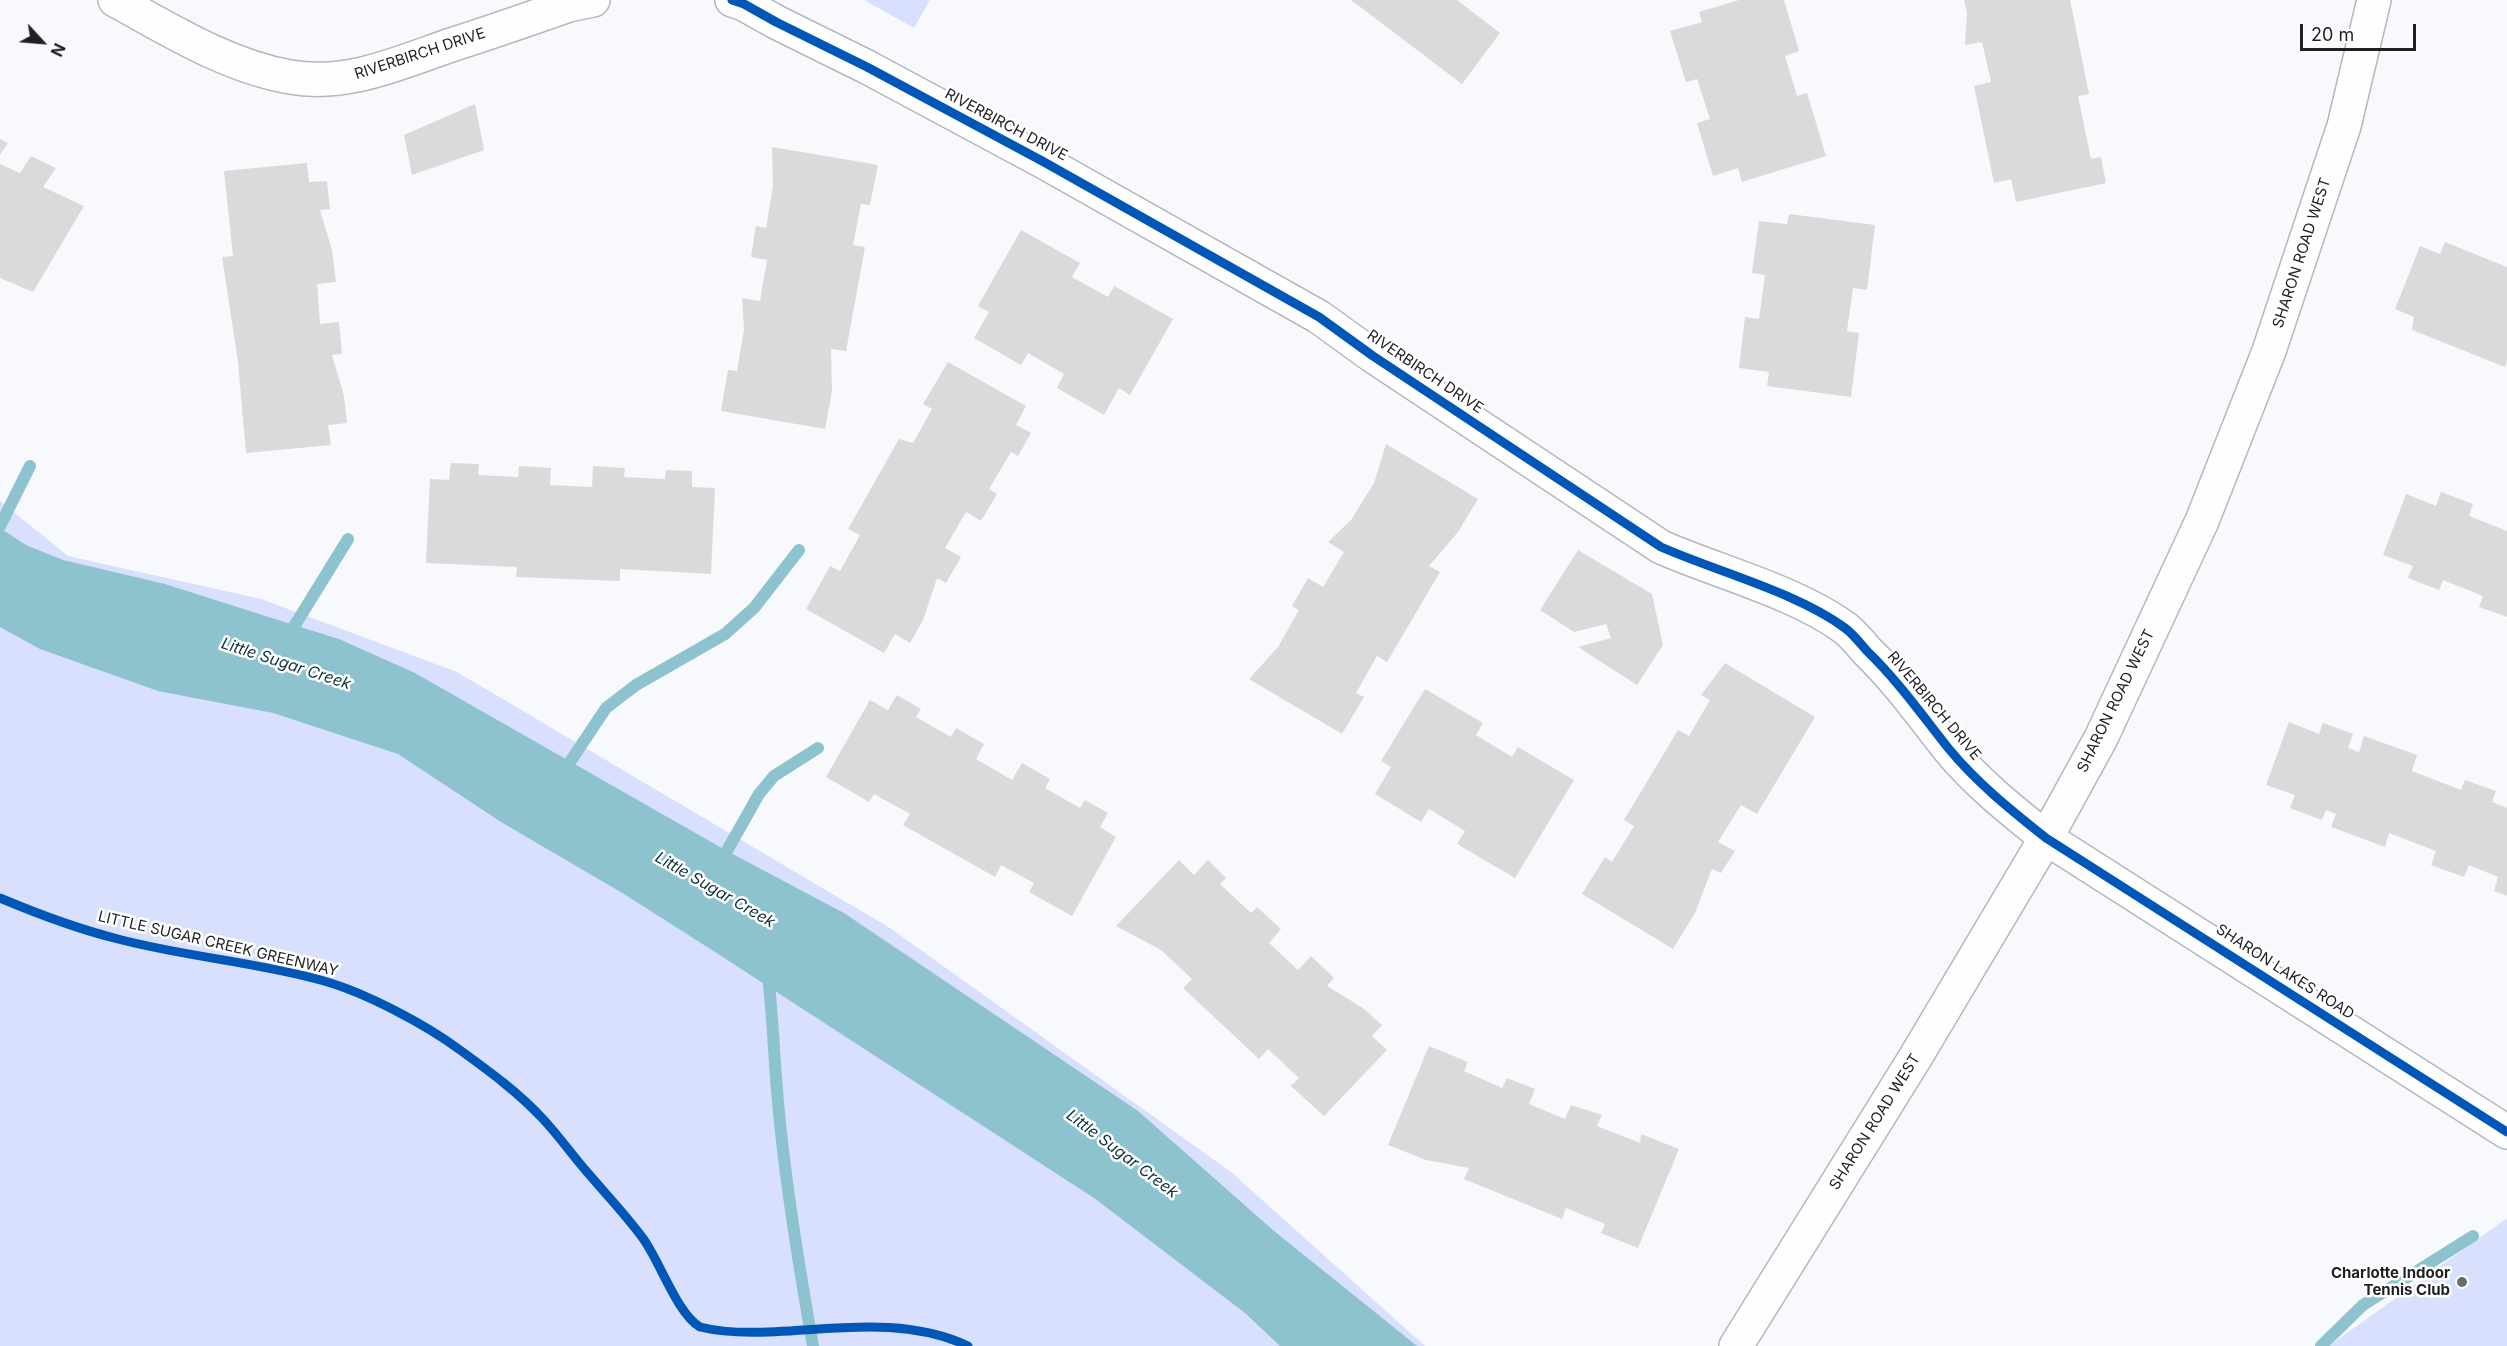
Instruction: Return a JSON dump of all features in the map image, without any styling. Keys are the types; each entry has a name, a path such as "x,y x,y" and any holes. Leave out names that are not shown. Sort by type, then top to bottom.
{"street":[{"name":"RIVERBIRCH DRIVE","path":"115,0 207,50 253,68 290,77 334,80 377,71 569,5 593,0"},
{"name":"RIVERBIRCH DRIVE","path":"732,0 744,3 776,22 867,67 1044,162 1319,317 1373,356 1661,547 1704,566 1771,590 1845,628 1893,676 1967,770 2003,804 2046,838"},
{"name":"SHARON ROAD WEST","path":"1736,1346 1915,1058 2046,838 2101,738 2197,532 2270,351 2344,126 2374,0"},
{"name":"SHARON LAKES ROAD","path":"2046,838 2507,1132"}],"shaded area":[{"path":"864,0 930,0 914,28"},
{"path":"0,501 68,556 261,599 457,672 890,928 1231,1172 1425,1346 0,1346"},
{"name":"Charlotte Indoor Tennis Club","path":"2507,1218 2507,1346 2329,1346"}],"water":[{"name":"Little Sugar Creek","path":"0,528 26,545 63,560 165,584 339,639 415,673 727,851 844,913 1138,1111 1274,1231 1417,1346 1280,1346 1245,1313 1094,1198 715,952 624,894 501,822 398,754 273,713 158,691 40,649 0,627"}],"building":[{"path":"1351,0 1457,0 1500,33 1462,84"},
{"path":"1739,0 1784,0 1799,51 1785,56 1797,96 1807,93 1826,156 1742,182 1738,168 1713,176 1697,123 1710,119 1697,79 1686,82 1670,31 1702,22 1699,12"},
{"path":"1964,0 2070,0 2089,94 2078,96 2091,159 2101,157 2106,183 2016,202 2011,179 1994,183 1974,86 1991,82 1982,42 1965,45 1967,12"},
{"path":"475,104 484,150 412,175 404,135"},
{"path":"0,139 8,143 0,155"},
{"path":"772,147 878,165 870,205 861,204 853,245 865,247 846,351 831,349 832,391 825,429 721,411 728,370 737,371 744,330 742,298 760,301 767,260 751,257 756,226 766,228 773,186"},
{"path":"31,156 56,168 43,187 84,206 33,292 0,278 0,164 20,173"},
{"path":"307,163 309,182 327,181 330,209 320,210 332,250 336,282 317,284 320,324 339,322 342,354 332,355 344,396 347,423 328,425 331,445 246,453 238,362 222,257 233,256 224,171"},
{"path":"1789,214 1875,225 1867,290 1853,288 1847,331 1859,333 1851,397 1767,386 1769,372 1739,368 1745,317 1759,319 1765,275 1752,273 1759,221 1787,224"},
{"path":"1021,230 1080,263 1072,277 1108,297 1114,286 1173,319 1130,395 1119,388 1104,415 1057,388 1064,374 1028,353 1021,365 974,338 989,312 978,306"},
{"path":"2445,242 2507,267 2507,361 2505,367 2412,330 2414,317 2395,309 2420,246 2440,254"},
{"path":"948,362 1026,406 1016,425 1031,433 1018,456 1011,452 989,489 997,494 981,521 966,512 945,548 961,557 946,583 937,578 923,620 910,643 895,634 884,653 806,609 830,566 840,571 860,535 848,529 899,439 913,443 932,409 923,404"},
{"path":"1386,444 1478,499 1458,532 1429,566 1440,572 1387,662 1377,656 1356,693 1364,697 1342,734 1249,679 1278,647 1299,610 1292,606 1308,578 1323,587 1344,552 1328,542 1351,520 1374,483"},
{"path":"451,463 479,464 478,475 518,477 519,466 551,468 550,485 592,487 593,466 625,468 624,477 665,479 666,470 692,471 692,487 715,488 711,574 620,569 620,581 516,577 517,567 426,563 430,479 449,480"},
{"path":"2441,492 2473,504 2469,516 2507,531 2507,617 2479,607 2483,596 2443,580 2439,590 2408,578 2413,566 2383,555 2406,494 2436,506"},
{"path":"1578,550 1652,594 1663,645 1637,685 1578,647 1611,638 1606,624 1574,632 1540,610"},
{"path":"1725,663 1815,717 1757,814 1741,805 1718,842 1735,851 1721,873 1712,869 1695,913 1673,949 1582,894 1605,857 1612,862 1634,826 1624,820 1678,730 1689,736 1710,700 1701,695"},
{"path":"1425,689 1483,723 1476,735 1512,757 1518,747 1574,780 1515,878 1457,844 1465,831 1429,809 1421,822 1375,794 1391,767 1381,761"},
{"path":"897,695 921,709 916,717 951,737 956,728 984,744 976,759 1012,780 1022,763 1050,779 1045,788 1080,808 1085,800 1108,813 1100,827 1116,837 1072,916 1029,892 1034,883 1001,865 995,877 903,825 910,814 874,794 869,802 826,777 870,700 888,710"},
{"path":"2289,722 2319,734 2323,723 2353,734 2348,748 2359,752 2364,736 2417,755 2412,771 2461,790 2465,780 2496,791 2492,802 2507,808 2507,896 2494,891 2498,877 2469,865 2464,877 2431,865 2436,851 2389,833 2385,847 2331,827 2336,814 2326,810 2322,820 2290,808 2295,795 2266,785"},
{"path":"1179,860 1194,875 1208,860 1226,878 1220,884 1251,913 1257,907 1281,929 1269,943 1298,970 1311,956 1334,978 1327,986 1363,1008 1382,1025 1372,1036 1387,1050 1324,1116 1291,1086 1299,1078 1268,1049 1259,1059 1183,988 1192,979 1161,950 1116,926"},
{"path":"1429,1046 1468,1062 1464,1071 1502,1088 1507,1078 1535,1089 1529,1104 1565,1119 1571,1105 1602,1115 1597,1126 1640,1143 1641,1134 1679,1149 1638,1248 1601,1233 1605,1224 1566,1208 1562,1219 1464,1179 1469,1168 1426,1160 1388,1145"}],"waterway":[{"path":"0,526 30,466"},
{"path":"287,638 348,539"},
{"path":"562,774 606,708 636,685 725,634 754,608 799,550"},
{"path":"720,863 759,794 774,776 818,748"},
{"path":"768,975 784,1163 813,1346"},
{"path":"2321,1346 2363,1305 2473,1236"}],"cycle path":[{"path":"732,0 867,67 1044,162 1319,317 1373,356 1661,547 1756,583 1825,615 1848,630 1878,662 1971,773 2046,838 2507,1132"},
{"name":"LITTLE SUGAR CREEK GREENWAY","path":"0,898 58,921 118,939 299,974 324,981 376,1001 430,1030 460,1050 524,1100 555,1132 642,1237 676,1299 700,1327 730,1332 865,1327 900,1328 935,1334 968,1346"}],"place":[{"name":"Charlotte Indoor Tennis Club","path":"2462,1282"}]}
